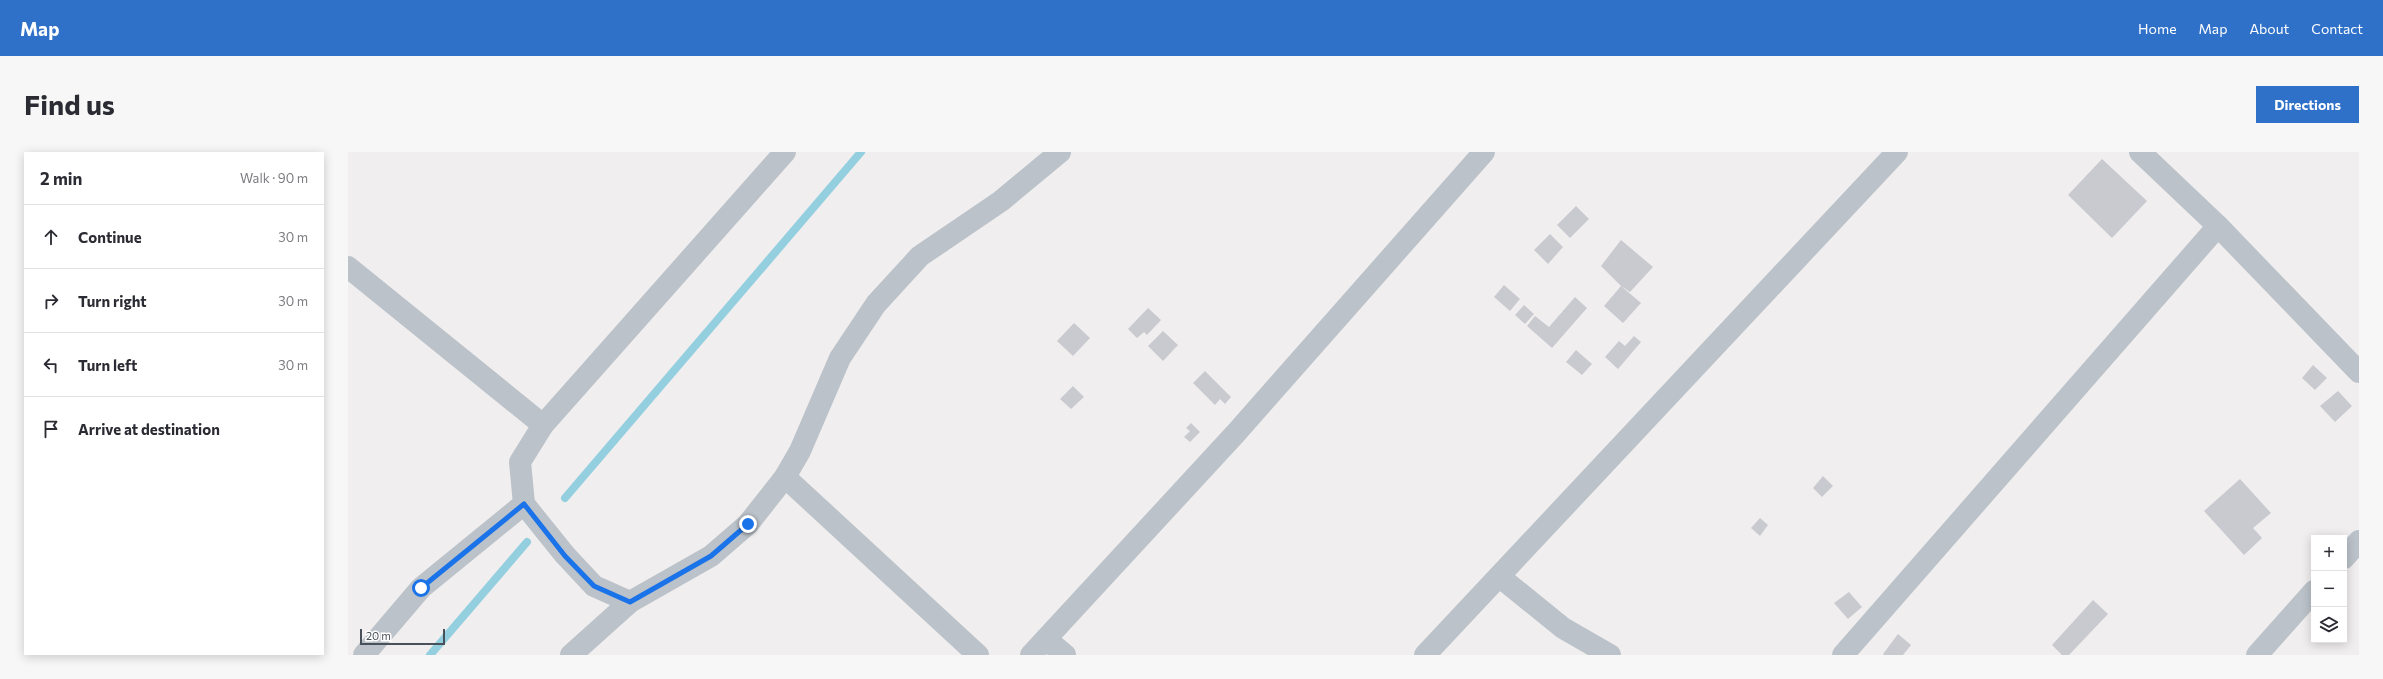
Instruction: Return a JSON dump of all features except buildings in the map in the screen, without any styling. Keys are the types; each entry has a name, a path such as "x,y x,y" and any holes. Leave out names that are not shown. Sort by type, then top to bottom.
{"street":[{"path":"630,602 594,586 565,556 524,504 520,462 543,425 785,152"},
{"path":"571,655 630,602 716,552 748,524 785,477 800,451 824,390 840,358 876,304 920,256 1002,201 1060,152"},
{"path":"1031,655 1236,433 1484,152"},
{"path":"1425,655 1500,577 1898,152"},
{"path":"2140,152 2218,226 2359,372"},
{"path":"1843,655 2218,226"},
{"path":"348,267 543,425"},
{"path":"785,477 978,655"},
{"path":"364,655 421,588 524,504"},
{"path":"2347,555 2359,541"},
{"path":"1500,577 1563,628 1610,655"},
{"path":"2257,655 2311,594"},
{"path":"1046,639 1065,655"}],"waterway":[{"path":"565,498 861,152"},
{"path":"430,655 527,542"}],"route":[{"path":"421,588 524,504 565,556 594,586 630,602 711,556 748,524"}]}
